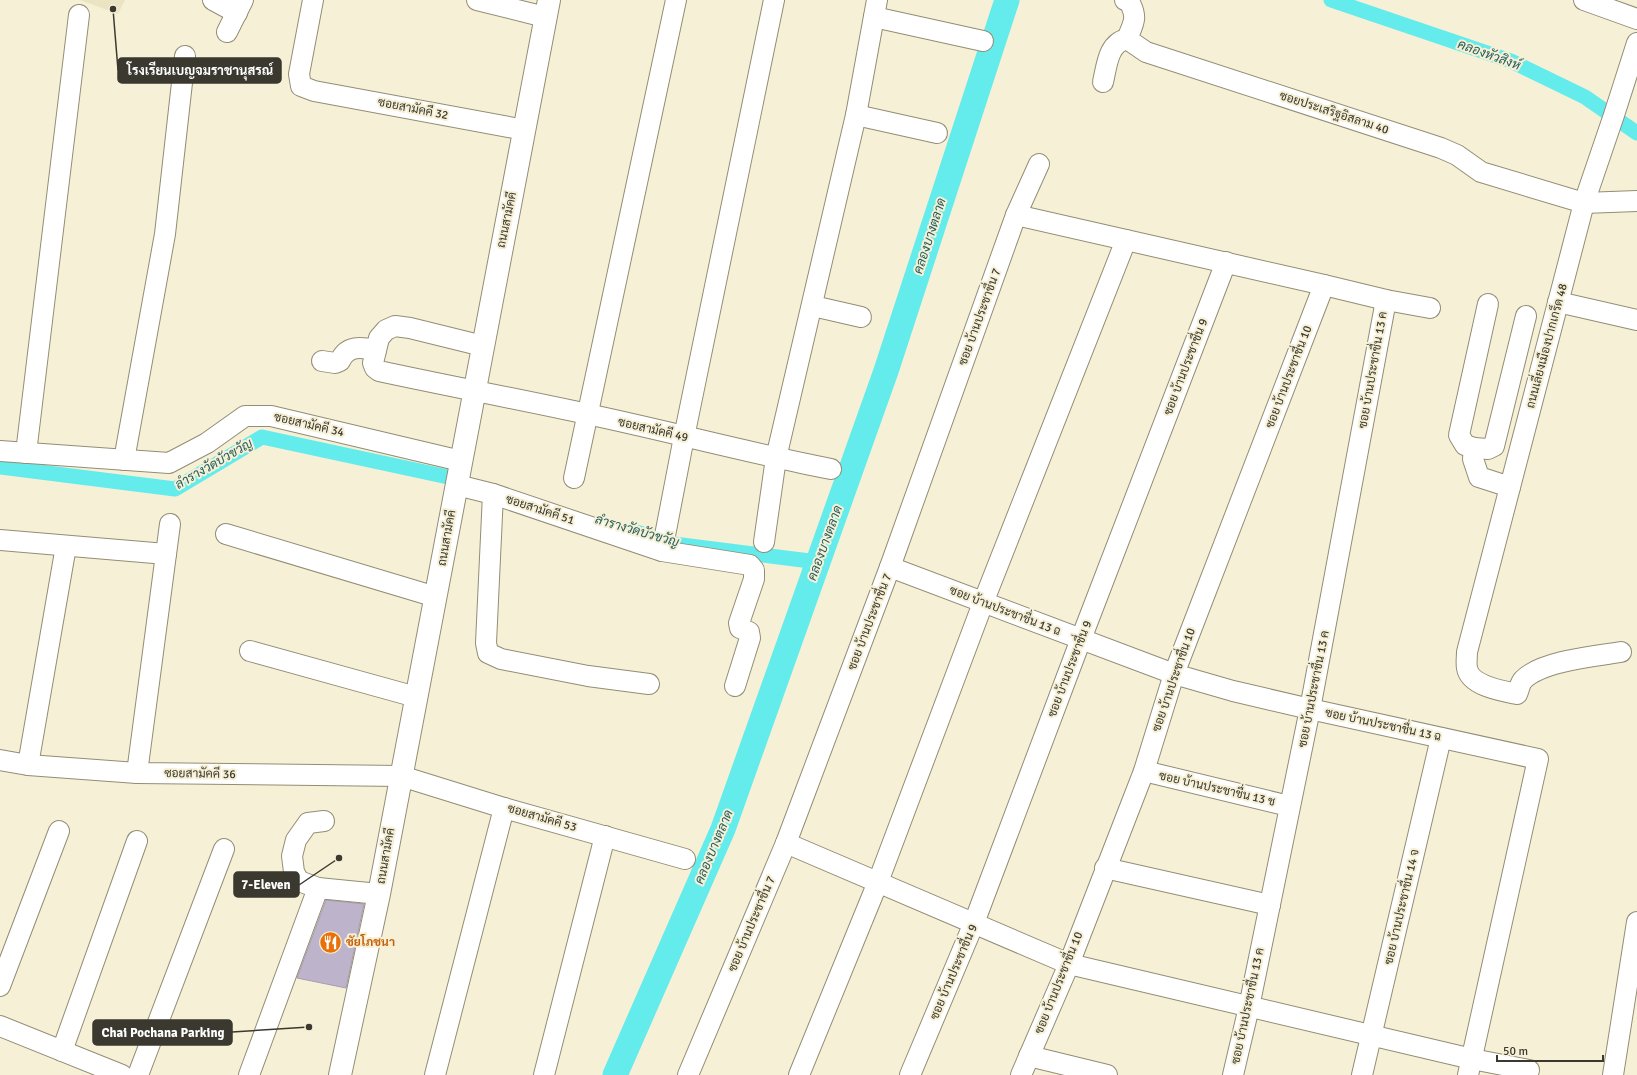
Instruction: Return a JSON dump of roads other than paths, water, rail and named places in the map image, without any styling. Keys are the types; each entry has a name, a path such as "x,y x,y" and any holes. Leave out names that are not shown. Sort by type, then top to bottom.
{"main road":[{"name":"ถนนสามัคคี","path":"340,1075 379,894 547,9"}],"street":[{"path":"214,0 240,6 227,32"},
{"name":"ซอยสามัคคี 32","path":"313,0 299,74 302,86 314,91 525,130"},
{"path":"477,0 547,9"},
{"path":"574,478 676,0"},
{"path":"664,544 684,437 774,0"},
{"path":"1103,82 1113,47 1120,41 1127,39 1136,19 1134,10 1129,1 1125,0"},
{"path":"1584,0 1637,19"},
{"path":"764,542 776,458 813,306 856,115 876,9 983,41"},
{"path":"26,453 79,15"},
{"name":"ซอยประเสริฐอิสลาม 40","path":"1127,39 1146,52 1441,148 1457,155 1481,172 1584,203 1637,201"},
{"name":"ถนนเลี่ยงเมืองปากเกร็ด 48","path":"1621,652 1573,660 1539,670 1523,680 1517,694 1486,686 1473,678 1467,669 1467,652 1584,203 1637,43"},
{"path":"124,460 165,234 185,56"},
{"path":"856,115 937,133"},
{"name":"ซอย บ้านประชาชื่น 7","path":"688,1075 786,843 890,567 1016,215 1039,164"},
{"path":"1016,215 1226,262 1386,300 1430,308"},
{"path":"799,1075 878,882 983,603 1126,240"},
{"name":"ซอย บ้านประชาชื่น 9","path":"910,1075 974,923 1226,262"},
{"name":"ซอย บ้านประชาชื่น 10","path":"1021,1075 1068,964 1144,771 1174,674 1324,285"},
{"name":"ซอย บ้านประชาชื่น 13 ค","path":"1233,1075 1249,1007 1310,709 1386,300"},
{"path":"1558,302 1637,320"},
{"path":"1488,304 1458,435 1465,445 1474,448 1488,449 1494,446 1526,316"},
{"path":"813,306 861,317"},
{"path":"322,361 335,363 340,361 343,354 352,348 376,350 379,338 386,330 395,326 483,346"},
{"name":"ซอยสามัคคี 49","path":"376,350 373,363 375,368 380,371 474,392 587,414 776,458 831,469"},
{"name":"ซอยสามัคคี 34","path":"0,451 169,463 207,443 245,416 271,416 461,461"},
{"path":"1474,448 1474,459 1479,477 1510,487"},
{"name":"ซอยสามัคคี 51","path":"457,485 493,494 664,544 750,565 753,568 754,579 739,623 740,628 748,632 750,638 735,686"},
{"path":"493,494 486,643 488,653 501,659 588,676 649,684"},
{"path":"137,773 170,524"},
{"path":"226,534 436,597"},
{"path":"0,540 166,554"},
{"path":"28,766 66,546"},
{"name":"ซอย บ้านประชาชื่น 13 ฉ","path":"890,567 1174,674 1233,691 1310,709 1538,759 1470,1067"},
{"path":"250,651 416,696"},
{"name":"ซอย บ้านประชาชื่น 14 จ","path":"1362,1075 1441,738"},
{"name":"ซอยสามัคคี 36","path":"0,760 28,766 137,773 401,776"},
{"name":"ซอย บ้านประชาชื่น 13 ช","path":"1144,771 1289,806"},
{"name":"ซอยสามัคคี 53","path":"401,776 504,808 685,859"},
{"path":"435,1075 504,808"},
{"path":"324,821 308,822 296,840 292,856 294,872 299,881 318,888 379,894"},
{"path":"0,986 59,831"},
{"path":"544,1075 605,836"},
{"path":"62,1051 137,841"},
{"path":"786,843 1068,964 1372,1035 1470,1067 1529,1070"},
{"path":"138,1075 224,849"},
{"path":"1105,868 1270,905"},
{"path":"253,1074 318,888"},
{"path":"1613,1075 1637,922"},
{"path":"0,1026 122,1075"},
{"path":"1029,1056 1106,1075"}],"waterway":[{"name":"คลองบางตลาด","path":"615,1075 723,829 886,371 1007,0"},
{"name":"คลองหัวสิงห์","path":"1331,0 1511,61 1585,97 1637,133"},
{"name":"ลำรางวัดบัวขวัญ","path":"0,467 175,489 262,437 448,477"},
{"name":"ลำรางวัดบัวขวัญ","path":"633,531 674,544 818,562"}],"place":[{"name":"โรงเรียนเบญจมราชานุสรณ์","path":"113,9"},
{"name":"7-Eleven","path":"339,858"},
{"name":"ชัยโภชนา","path":"331,942"},
{"name":"Chai Pochana Parking","path":"309,1027"}]}
